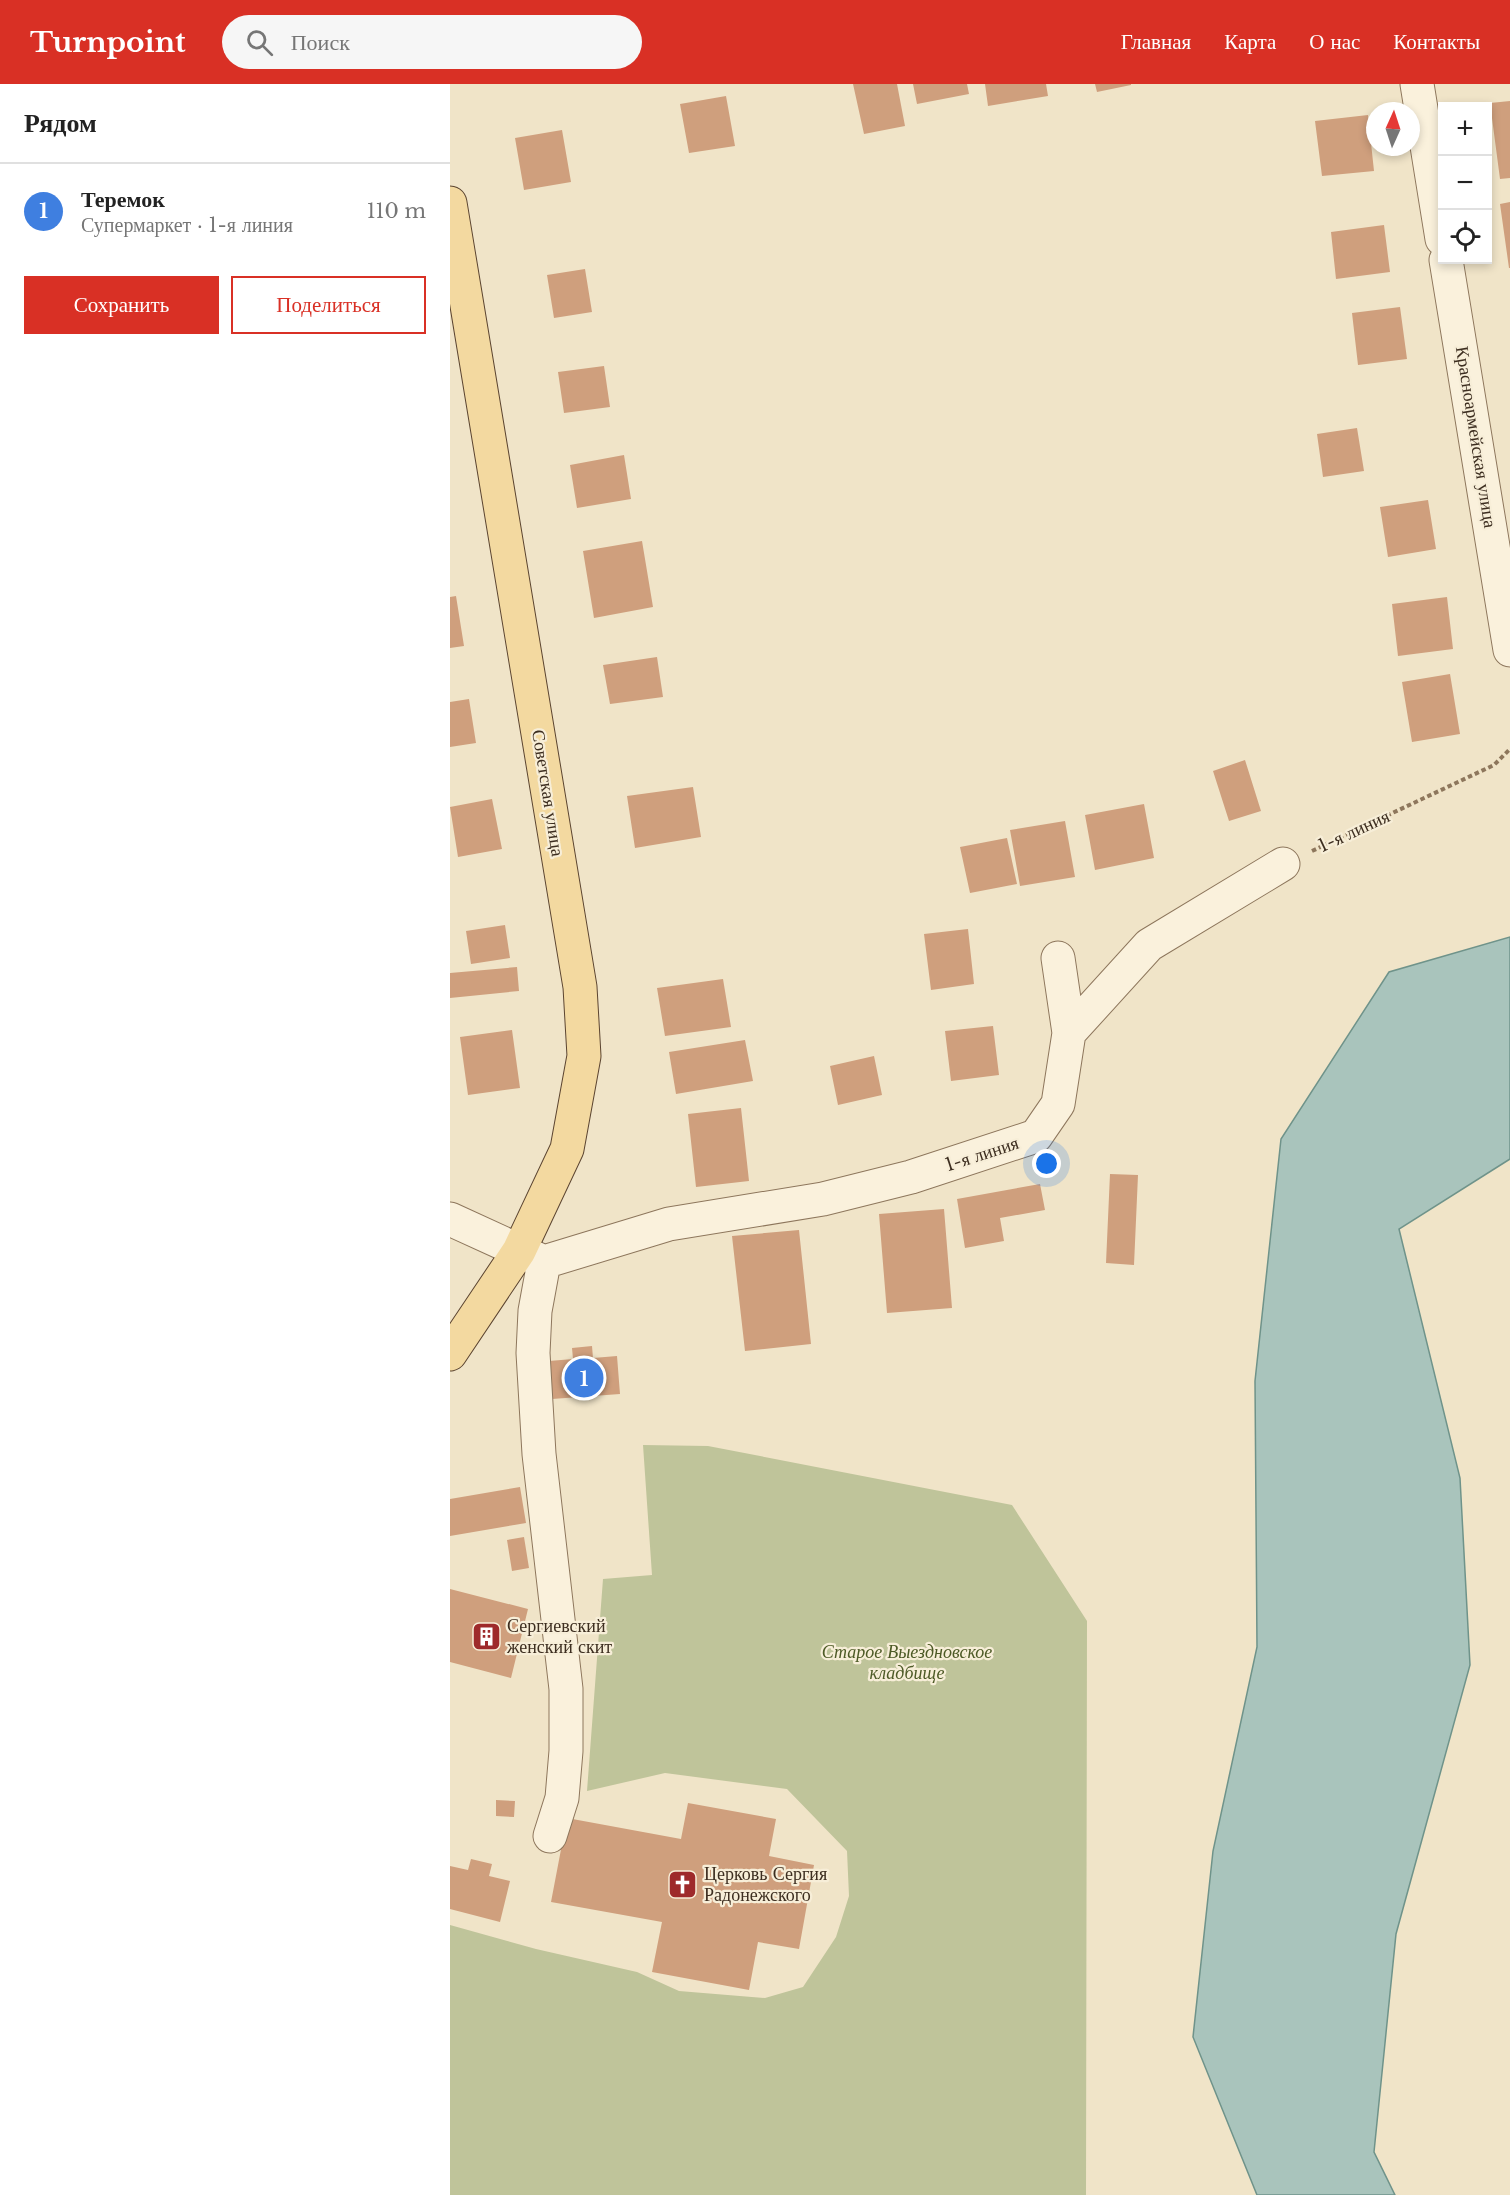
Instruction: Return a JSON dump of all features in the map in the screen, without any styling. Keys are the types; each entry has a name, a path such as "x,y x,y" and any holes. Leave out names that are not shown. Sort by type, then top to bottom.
{"main road":[{"name":"Советская улица","path":"450,204 580,987 584,1056 567,1149 531,1256 450,1354"}],"street":[{"path":"1417,84 1438,210"},
{"name":"Красноармейская улица","path":"1447,264 1506,595 1510,650"},
{"path":"1069,1033 1149,945 1283,864"},
{"name":"1-я линия","path":"531,1256 669,1224 823,1199 911,1177 1036,1136 1058,1104 1069,1033 1058,958"},
{"path":"450,1219 531,1256 536,1311 533,1353 539,1454 566,1699 562,1798 550,1836"}],"path":[{"name":"1-я линия","path":"1283,864 1494,765 1510,749"}],"green space":[{"name":"Старое Выездновское кладбище","path":"643,1445 708,1446 1012,1505 1087,1621 1086,2195 450,2195 450,1925 536,1949 637,1972 679,1991 765,1998 803,1987 836,1937 849,1896 847,1851 787,1789 665,1773 587,1791 603,1579 652,1575"}],"water":[{"path":"1510,937 1510,1159 1399,1229 1460,1478 1470,1665 1396,1934 1374,2152 1395,2195 1257,2195 1193,2037 1213,1851 1257,1647 1255,1381 1281,1139 1389,972"}],"building":[{"path":"853,84 897,84 905,126 864,134"},
{"path":"913,84 967,84 969,94 917,104"},
{"path":"985,84 1046,84 1048,96 988,106"},
{"path":"1095,84 1131,84 1131,85 1097,92"},
{"path":"726,96 735,146 689,153 680,104"},
{"path":"1510,101 1510,178 1500,179 1492,103"},
{"path":"1366,115 1366,156 1372,156 1374,171 1322,176 1315,121"},
{"path":"562,130 571,182 524,190 515,138"},
{"path":"1510,202 1510,268 1509,268 1500,204"},
{"path":"1384,225 1390,272 1336,279 1331,232"},
{"path":"585,269 592,312 554,318 547,275"},
{"path":"1400,307 1407,359 1358,365 1352,313"},
{"path":"604,366 610,407 564,413 558,372"},
{"path":"1357,428 1364,471 1323,477 1317,434"},
{"path":"624,455 631,499 577,508 570,465"},
{"path":"1428,500 1436,549 1388,557 1380,507"},
{"path":"642,541 653,607 594,618 583,551"},
{"path":"456,596 464,646 450,648 450,597"},
{"path":"1447,597 1453,649 1398,656 1392,604"},
{"path":"657,657 663,697 610,704 603,665"},
{"path":"1450,674 1460,734 1412,742 1402,682"},
{"path":"469,699 476,743 450,747 450,702"},
{"path":"1245,760 1261,811 1229,821 1213,771"},
{"path":"693,787 701,837 635,848 627,796"},
{"path":"492,799 502,849 458,857 450,807"},
{"path":"1144,804 1154,858 1095,870 1085,815"},
{"path":"1065,821 1075,877 1020,886 1010,830"},
{"path":"1007,838 1017,884 970,893 960,847"},
{"path":"505,925 510,958 471,964 466,931"},
{"path":"968,929 974,984 931,990 924,934"},
{"path":"517,967 519,991 450,998 450,973"},
{"path":"723,979 731,1027 665,1036 657,988"},
{"path":"993,1026 999,1075 951,1081 945,1031"},
{"path":"512,1030 520,1088 468,1095 460,1037"},
{"path":"745,1040 753,1081 676,1094 669,1052"},
{"path":"874,1056 882,1095 838,1105 830,1066"},
{"path":"741,1108 749,1181 696,1187 688,1114"},
{"path":"1110,1174 1138,1175 1134,1265 1106,1263"},
{"path":"1040,1184 1045,1210 1000,1218 1004,1241 965,1248 957,1199"},
{"path":"944,1209 952,1308 887,1313 879,1214"},
{"path":"799,1230 811,1344 745,1351 732,1236"},
{"path":"592,1346 593,1358 617,1356 620,1394 552,1399 549,1361 573,1359 572,1348"},
{"path":"520,1487 526,1523 450,1536 450,1499"},
{"path":"524,1537 529,1568 512,1571 507,1540"},
{"name":"Сергиевский женский скит","path":"450,1589 528,1609 511,1678 450,1662"},
{"path":"496,1800 515,1801 514,1817 496,1816"},
{"name":"Церковь Сергия Радонежского","path":"688,1803 776,1819 769,1856 814,1865 799,1949 758,1942 749,1990 652,1972 662,1922 551,1902 567,1818 681,1839"},
{"path":"471,1859 492,1864 489,1876 510,1881 500,1922 450,1909 450,1866 468,1870"}],"place":[{"name":"Теремок","path":"584,1378"},
{"name":"Сергиевский женский скит","path":"486,1636"},
{"name":"Церковь Сергия Радонежского","path":"683,1884"}]}
